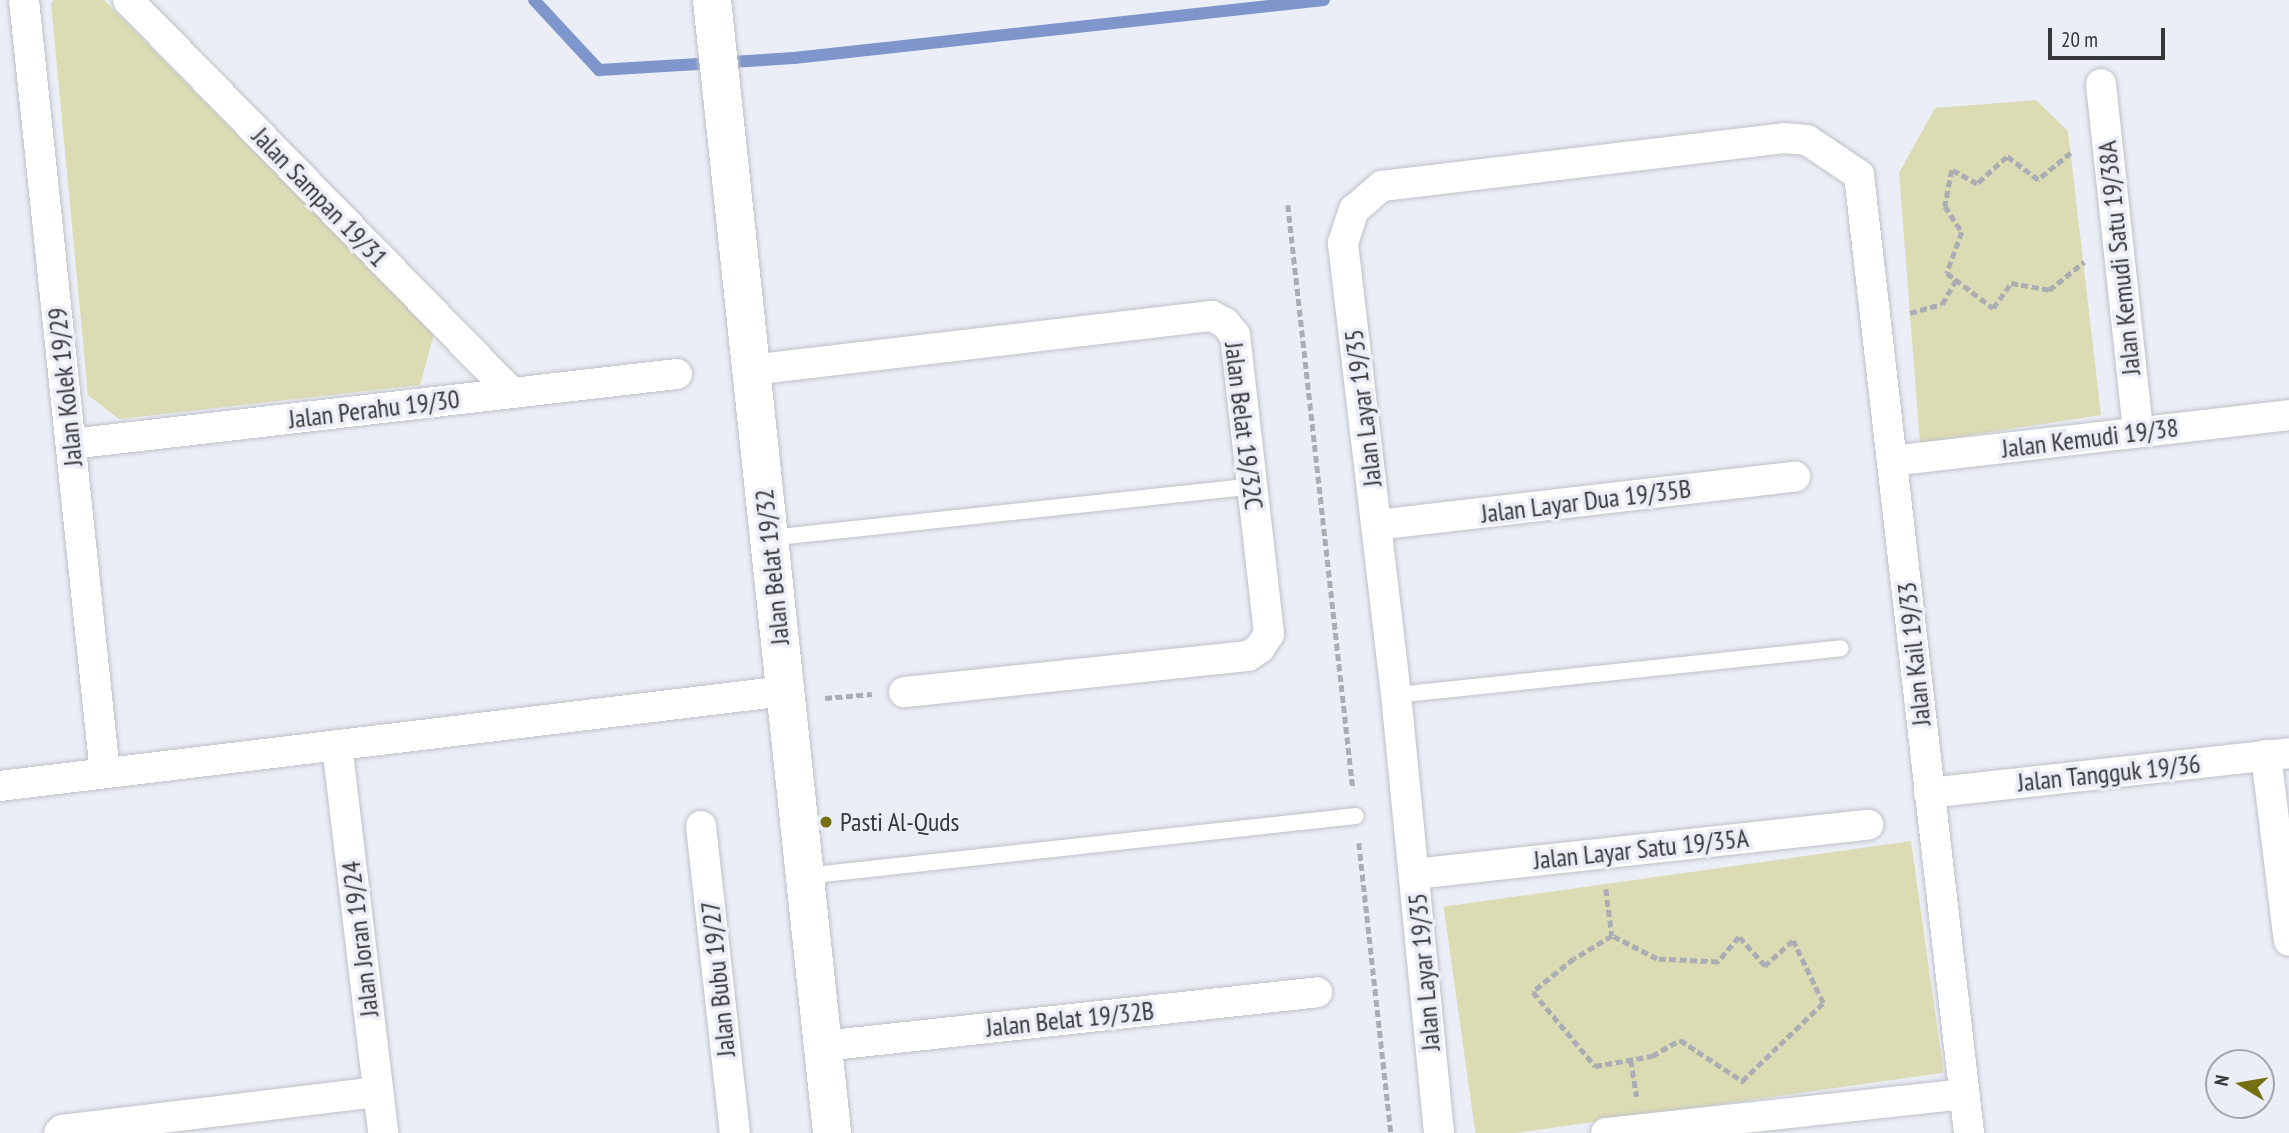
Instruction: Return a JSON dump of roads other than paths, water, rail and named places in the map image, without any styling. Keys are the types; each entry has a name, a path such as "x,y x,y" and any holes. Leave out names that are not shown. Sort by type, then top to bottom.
{"street":[{"name":"Jalan Kolek 19/29","path":"24,0 105,773"},
{"name":"Jalan Sampan 19/31","path":"128,0 512,393"},
{"name":"Jalan Belat 19/32","path":"712,0 832,1133"},
{"name":"Jalan Kemudi Satu 19/38A","path":"2101,84 2138,432"},
{"name":"Jalan Layar 19/35","path":"1439,1133 1396,695 1343,243 1354,210 1382,186 1784,138 1807,140 1859,175"},
{"name":"Jalan Kail 19/33","path":"1859,175 1969,1133"},
{"name":"Jalan Belat 19/32C","path":"751,370 1212,316 1225,323 1235,335 1269,634 1260,648 1248,656 904,692"},
{"name":"Jalan Perahu 19/30","path":"71,444 677,374"},
{"name":"Jalan Kemudi 19/38","path":"1892,461 2289,415"},
{"name":"Jalan Layar Dua 19/35B","path":"1377,525 1795,477"},
{"path":"0,786 337,745 786,696"},
{"name":"Jalan Joran 19/24","path":"337,745 383,1133"},
{"path":"2277,754 2289,941"},
{"name":"Jalan Tangguk 19/36","path":"1929,793 2277,754"},
{"name":"Jalan Bubu 19/27","path":"701,825 735,1133"},
{"name":"Jalan Layar Satu 19/35A","path":"1414,874 1868,825"},
{"name":"Jalan Belat 19/32B","path":"823,1046 1317,992"},
{"path":"59,1133 62,1130 379,1091"},
{"path":"1606,1133 1964,1094"}],"lane":[{"path":"769,538 1252,486"},
{"path":"1396,695 1841,648"},
{"path":"804,876 1356,816"}],"waterway":[{"path":"534,0 599,70 794,58 1324,0"}],"place":[{"name":"Pasti Al-Quds","path":"826,822"}]}
